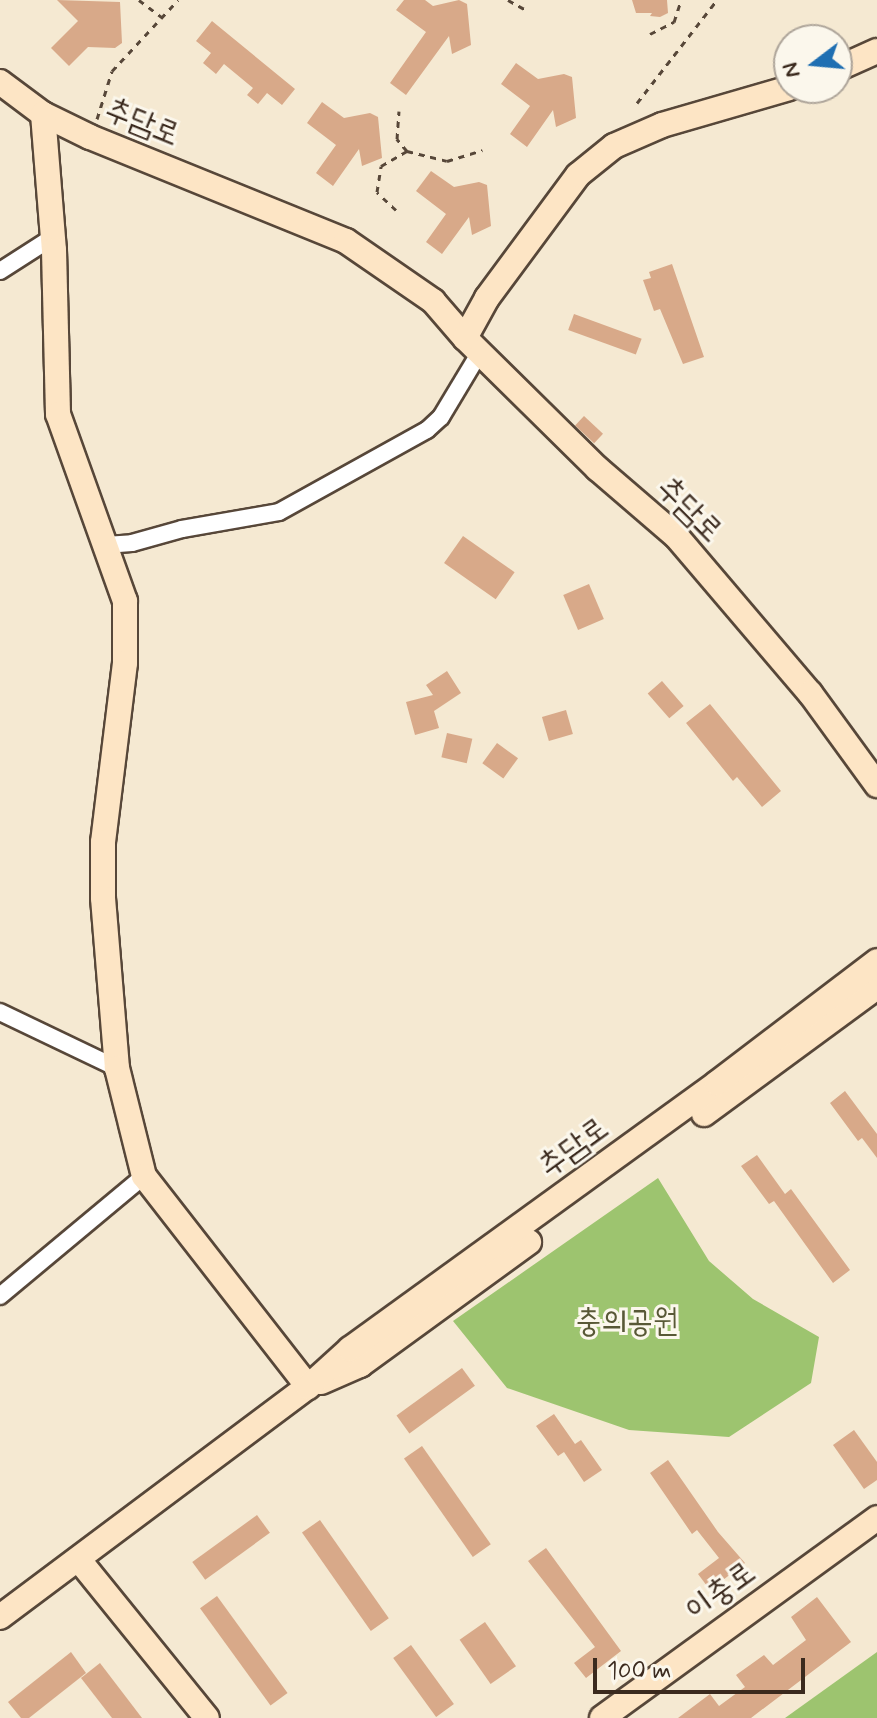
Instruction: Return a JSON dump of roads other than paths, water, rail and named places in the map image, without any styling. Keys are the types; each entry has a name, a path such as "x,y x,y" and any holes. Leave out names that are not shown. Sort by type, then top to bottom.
{"street":[{"path":"853,62 877,51"},
{"name":"추담로","path":"0,82 43,114 90,137 346,241 433,301 472,345 598,469 677,537 810,693 877,785"},
{"path":"105,545 132,543 182,529 279,512 427,430 441,417 472,345 487,298 578,175 614,146 662,125 773,93"},
{"path":"43,114 53,237 58,414 125,601 127,633 103,842 103,898 117,1068 144,1176 308,1387"},
{"path":"0,271 53,237"},
{"name":"추담로","path":"0,1617 308,1387 350,1349 717,1083 877,961"},
{"name":"추담로","path":"308,1387 360,1365 877,987"},
{"path":"0,1012 117,1068"},
{"path":"0,1296 144,1176"},
{"name":"이충로","path":"602,1718 877,1518"},
{"path":"79,1560 207,1718"}],"park label":[{"name":"충의공원","path":"627,1322"}]}
